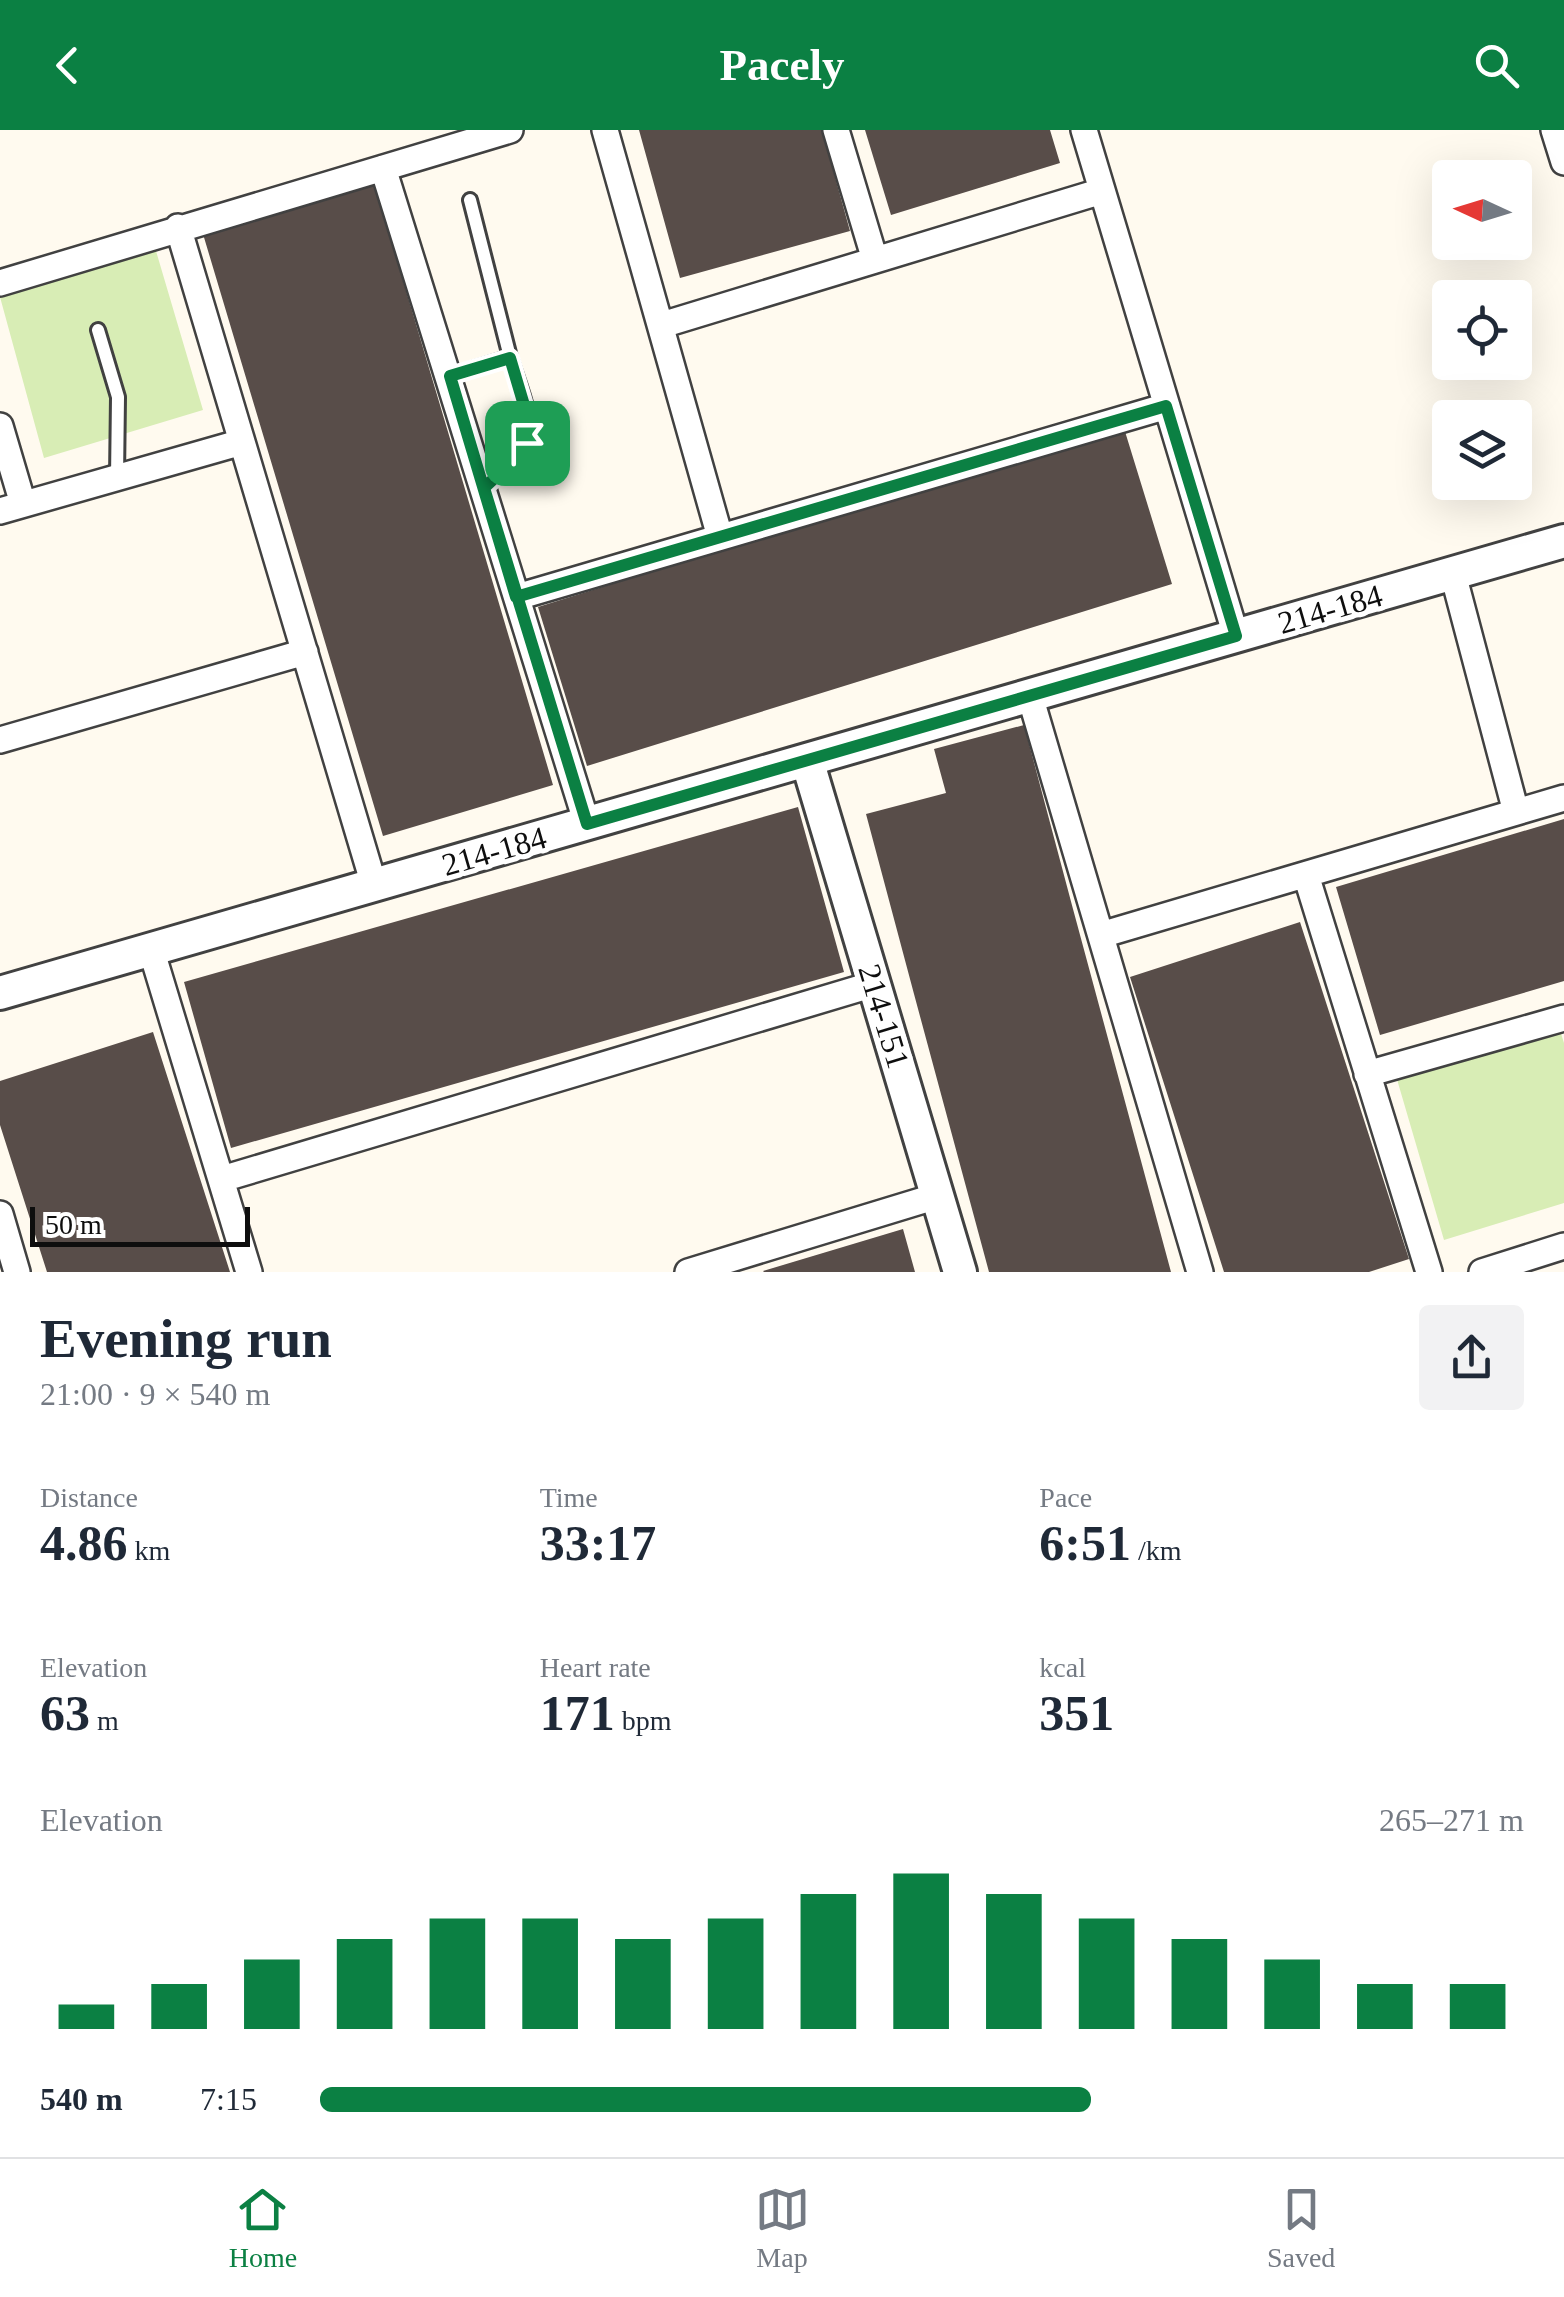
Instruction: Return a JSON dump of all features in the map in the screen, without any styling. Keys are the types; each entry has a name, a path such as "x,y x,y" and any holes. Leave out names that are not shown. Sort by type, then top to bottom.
{"street":[{"path":"0,283 510,130"},
{"path":"605,130 720,537"},
{"path":"836,130 875,260"},
{"path":"1084,130 1236,636"},
{"path":"1554,130 1564,162"},
{"path":"384,168 587,824"},
{"path":"662,325 1102,191"},
{"path":"178,227 374,886"},
{"path":"516,597 1166,406"},
{"path":"0,426 12,508 242,442"},
{"name":"214-184","path":"0,993 1564,541"},
{"path":"1452,574 1516,812"},
{"path":"0,740 305,652"},
{"path":"1030,696 1200,1272"},
{"name":"214-151","path":"807,760 960,1272"},
{"path":"1100,936 1564,798"},
{"path":"1306,874 1429,1272"},
{"path":"151,950 249,1272"},
{"path":"222,1179 874,984"},
{"path":"1368,1074 1564,1018"},
{"path":"705,1270 937,1196"},
{"path":"2,1228 18,1272"},
{"path":"1482,1272 1564,1246"}],"lane":[{"path":"470,200 529,422 527,443 484,488"},
{"path":"98,330 118,397 116,478"},
{"path":"450,376 510,358"}],"green space":[{"path":"156,251 203,410 44,458 0,297"},
{"path":"1558,1024 1564,1043 1564,1203 1444,1240 1396,1076"}],"building":[{"path":"639,130 822,130 850,231 680,278"},
{"path":"865,130 1050,130 1060,163 891,215"},
{"path":"374,183 553,785 383,836 203,234"},
{"path":"1123,425 1172,584 587,766 538,607"},
{"path":"1024,725 1171,1272 989,1272 914,994 866,814 946,793 934,749"},
{"path":"798,807 844,972 231,1148 184,982"},
{"path":"1564,819 1564,981 1380,1035 1336,887"},
{"path":"1300,922 1409,1259 1369,1272 1224,1272 1130,977"},
{"path":"153,1032 230,1272 47,1272 0,1125 0,1081"},
{"path":"903,1229 915,1272 763,1271"}],"route":[{"path":"527,443 484,488 516,597 587,824 1236,636 1166,406 516,597 450,376 510,358 529,422 527,443"}]}
